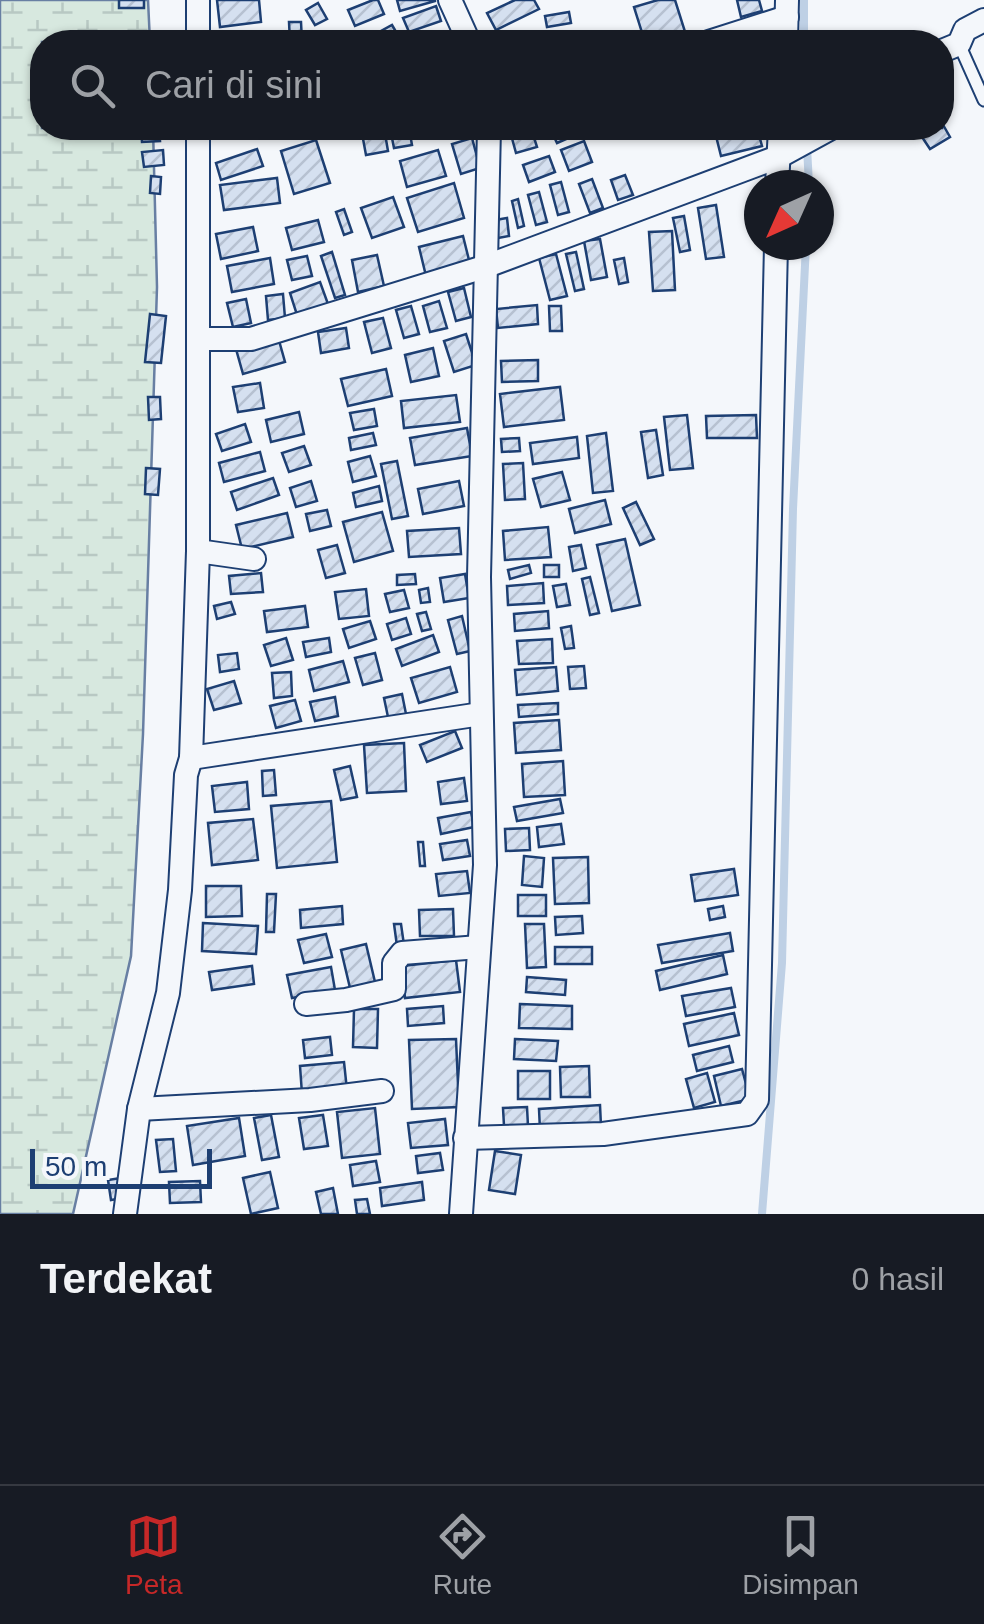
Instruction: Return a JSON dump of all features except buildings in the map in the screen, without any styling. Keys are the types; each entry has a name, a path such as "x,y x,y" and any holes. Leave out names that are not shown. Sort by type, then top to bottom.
{"street":[{"path":"198,0 198,30"},
{"path":"450,0 464,30"},
{"path":"737,30 787,9"},
{"path":"954,43 965,30 984,20"},
{"path":"124,1214 139,1109 168,993 180,890 186,775 191,758 198,551 198,140"},
{"path":"461,1214 485,865 478,577 489,140"},
{"path":"778,170 779,140"},
{"path":"198,339 251,339 484,267 778,156 806,140"},
{"path":"465,1138 603,1134 747,1114 757,1100 776,260"},
{"path":"198,551 254,559"},
{"path":"191,758 482,714"},
{"path":"306,1004 394,989 394,963 402,953 479,947"},
{"path":"139,1109 310,1100 382,1091"}],"lane":[{"path":"954,54 984,100"}],"green space":[{"path":"0,0 148,0 149,30 30,30 30,140 153,140 157,287 143,734 131,956 73,1214 0,1214"}],"waterway":[{"path":"804,0 804,30"},
{"path":"807,140 808,170"},
{"path":"762,1214 782,963 793,509 805,260"}]}
